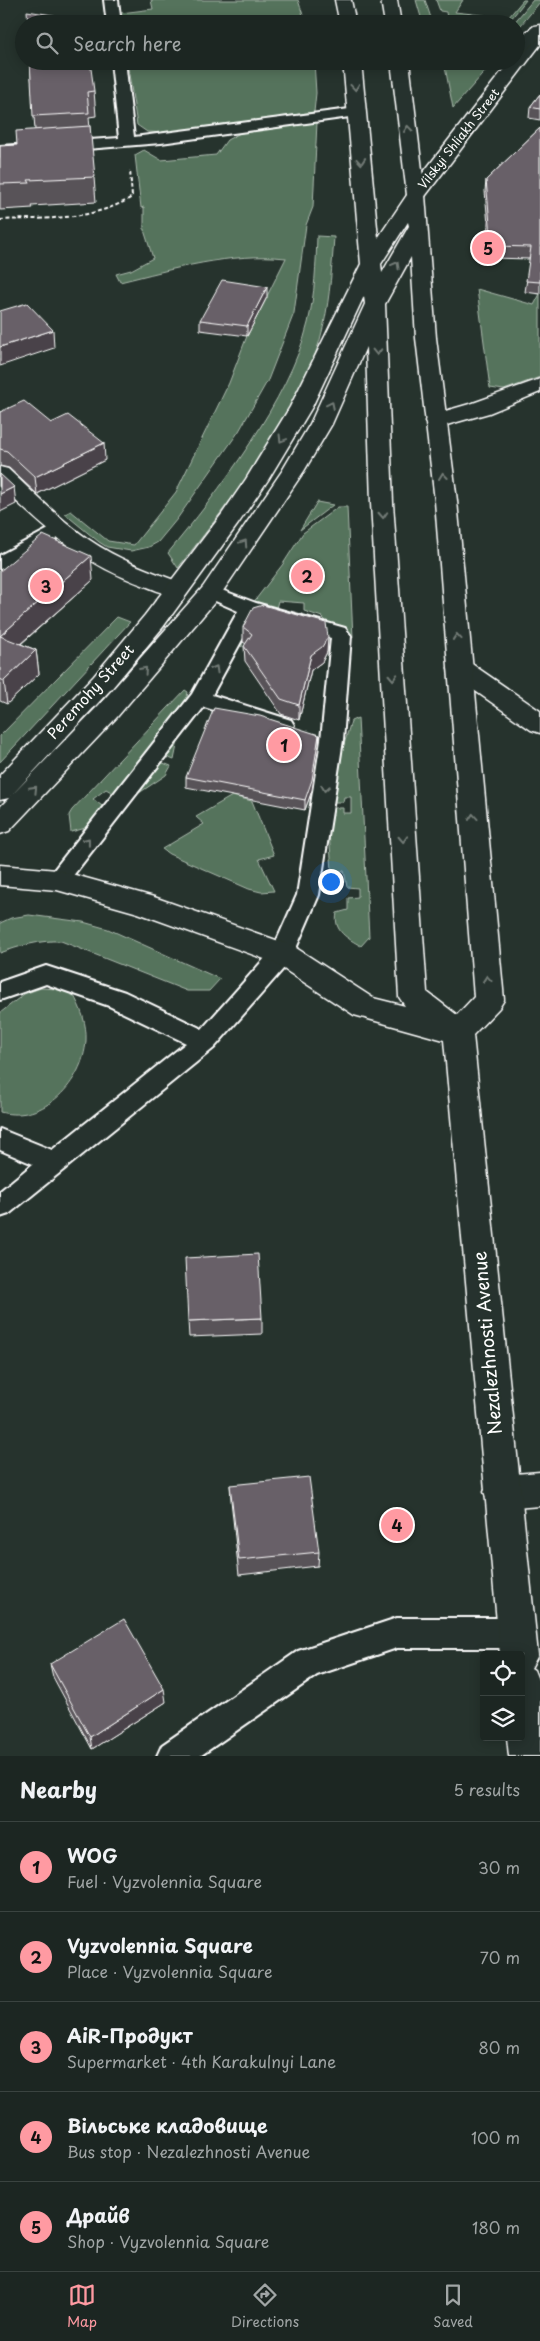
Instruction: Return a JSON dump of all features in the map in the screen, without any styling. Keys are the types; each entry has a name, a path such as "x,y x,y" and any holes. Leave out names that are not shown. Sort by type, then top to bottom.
{"main road":[{"path":"343,0 346,15"},
{"path":"388,0 391,15"},
{"path":"525,41 540,30"},
{"name":"Vilskyi Shliakh Street","path":"525,53 540,34"},
{"path":"353,70 376,304 382,503 412,997 458,1032"},
{"path":"401,70 416,195 426,338 446,501 489,1000 458,1032"},
{"name":"Vilskyi Shliakh Street","path":"372,263 416,195 512,70"},
{"path":"0,824 108,711 211,592 293,471 321,424 376,304 418,226"},
{"name":"Peremohy Street","path":"0,791 103,682 177,589 257,480 301,408 351,302 372,263"},
{"path":"436,421 481,408 540,385"},
{"path":"0,474 60,529 92,552 121,568 177,589"},
{"path":"460,668 540,724"},
{"path":"0,876 57,880 144,904 283,954 364,1007 458,1032"},
{"name":"Nezalezhnosti Avenue","path":"458,1032 518,1644"},
{"path":"502,1492 540,1489"},
{"path":"522,1696 528,1756"}],"lane":[{"path":"111,0 113,15"},
{"path":"119,70 127,140"},
{"path":"0,151 127,140 161,139 357,112"},
{"path":"0,562 60,529"},
{"path":"0,1206 205,1041 283,954 308,895 316,735 341,636 338,632 249,608 211,592"},
{"path":"57,880 200,698 249,608"},
{"path":"200,698 316,735"},
{"path":"0,991 46,975 117,999 205,1041"},
{"path":"0,1139 54,1162"},
{"path":"173,1756 309,1662 397,1633 518,1644"}],"path":[{"path":"0,220 92,214 123,204 132,197 127,140"}],"green space":[{"path":"151,0 298,0 303,15 121,15 121,13 153,9"},
{"path":"416,0 425,0 430,15 420,15"},
{"path":"436,0 463,0 455,12 482,15 446,15 446,12 440,11"},
{"path":"523,0 526,0 514,15 510,15"},
{"path":"533,0 540,0 525,20 525,15 520,15"},
{"path":"128,70 315,70 316,93 314,112 169,133 147,132 137,125"},
{"path":"446,70 486,70 453,108"},
{"path":"317,122 313,207 306,225 294,313 268,380 239,431 177,519 158,542 149,547 131,551 107,547 65,514 71,511 108,541 134,545 176,492 229,383 247,336 286,258 244,257 202,263 120,282 116,274 131,270 153,258 144,230 144,207 141,208 135,155 144,150 161,160 216,155 227,140 240,133"},
{"path":"317,236 334,237 326,313 315,356 284,420 264,452 178,568 168,553 208,503 250,444 269,413 299,352 308,323 312,301 316,269"},
{"path":"477,289 534,305 540,294 540,377 504,390 490,388"},
{"path":"317,502 333,505 300,530"},
{"path":"338,507 347,507 353,638 341,636 322,617 304,611 304,603 278,601 275,612 243,635 242,647 237,643 233,629 283,564 303,533"},
{"path":"117,617 130,622 0,762 0,736"},
{"path":"185,690 188,692 174,760 156,753 150,758 171,766 166,775 121,805 120,797 106,789 93,799 106,809 115,809 86,828 71,832 69,815 72,810"},
{"path":"358,718 369,937 361,946 346,937 337,925 337,913 348,910 348,898 358,897 358,888 347,887 344,871 332,870 327,808 343,808 343,813 351,813 351,797 344,797 343,802 327,802 351,721"},
{"path":"232,796 252,801 274,855 259,859 274,891 261,892 249,889 169,854 162,849 204,824 196,817"},
{"path":"29,915 83,922 108,929 220,979 209,991 187,991 61,941 37,943 0,953 0,923 11,918"},
{"path":"41,988 58,989 73,994 86,1028 83,1056 69,1085 46,1106 32,1112 16,1114 0,1112 0,1013 24,994"}],"building":[{"path":"27,11 52,15 27,15"},
{"path":"30,70 91,70 94,91 87,92 89,113 33,116"},
{"path":"540,94 540,109 530,107"},
{"path":"90,126 95,177 28,180 30,183 0,184 0,146 17,145 16,131"},
{"path":"540,128 540,282 526,281 531,247 492,246 486,180"},
{"path":"222,280 267,287 247,326 200,320"},
{"path":"27,303 53,330 0,347 0,311"},
{"path":"24,401 51,423 68,415 104,443 35,477 7,451 0,449 0,412"},
{"path":"0,474 14,487 0,494"},
{"path":"43,535 91,556 0,636 0,571"},
{"path":"263,605 326,623 328,637 322,647 311,655 299,705 281,699 244,646 252,634 243,627 253,608"},
{"path":"0,636 36,650 4,681 0,679"},
{"path":"214,708 260,716 319,735 312,780 305,800 186,777"},
{"path":"258,1254 262,1318 188,1321 185,1258"},
{"path":"309,1477 319,1552 239,1560 230,1485"},
{"path":"124,1619 164,1689 90,1737 50,1664"}],"place":[{"name":"Драйв","path":"488,248"},
{"name":"Vyzvolennia Square","path":"307,576"},
{"name":"AiR-Продукт","path":"46,586"},
{"name":"WOG","path":"284,745"},
{"name":"Вільське кладовище","path":"397,1525"}]}
